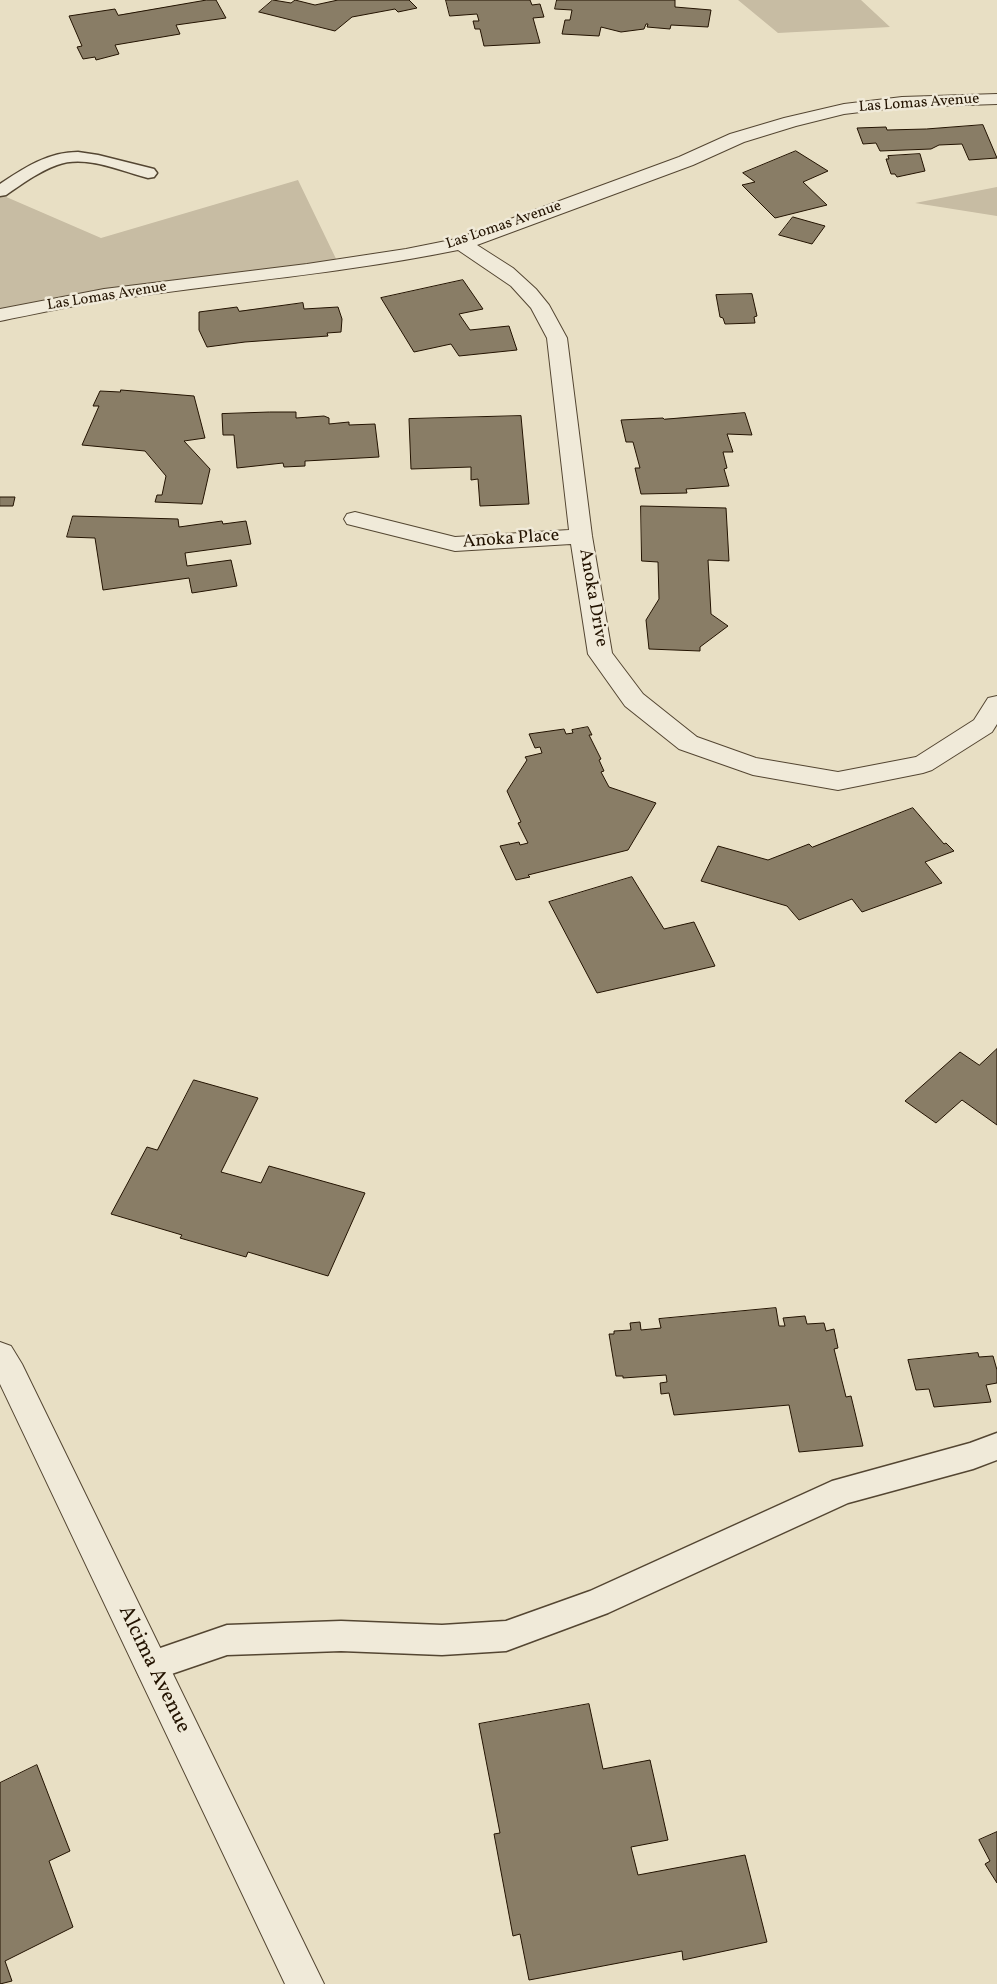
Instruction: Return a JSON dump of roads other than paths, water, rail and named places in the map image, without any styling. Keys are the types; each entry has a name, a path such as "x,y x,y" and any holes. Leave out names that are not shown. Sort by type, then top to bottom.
{"street":[{"name":"Las Lomas Avenue","path":"0,315 104,295 307,270 406,255 461,244 686,161 737,138 790,122 844,109 902,102 997,99"},
{"name":"Anoka Drive","path":"461,244 524,285 547,314 557,338 581,536 600,654 634,700 688,743 754,766 838,781 923,764 983,726 997,704"},
{"name":"Anoka Place","path":"355,519 455,544 581,536"},
{"name":"Alcima Avenue","path":"0,1356 11,1374 305,1984"}],"lane":[{"path":"0,191 53,161 69,157 84,157 148,173"},
{"path":"151,1666 227,1640 341,1636 442,1640 506,1636 597,1603 843,1492 973,1456 997,1446"}]}
